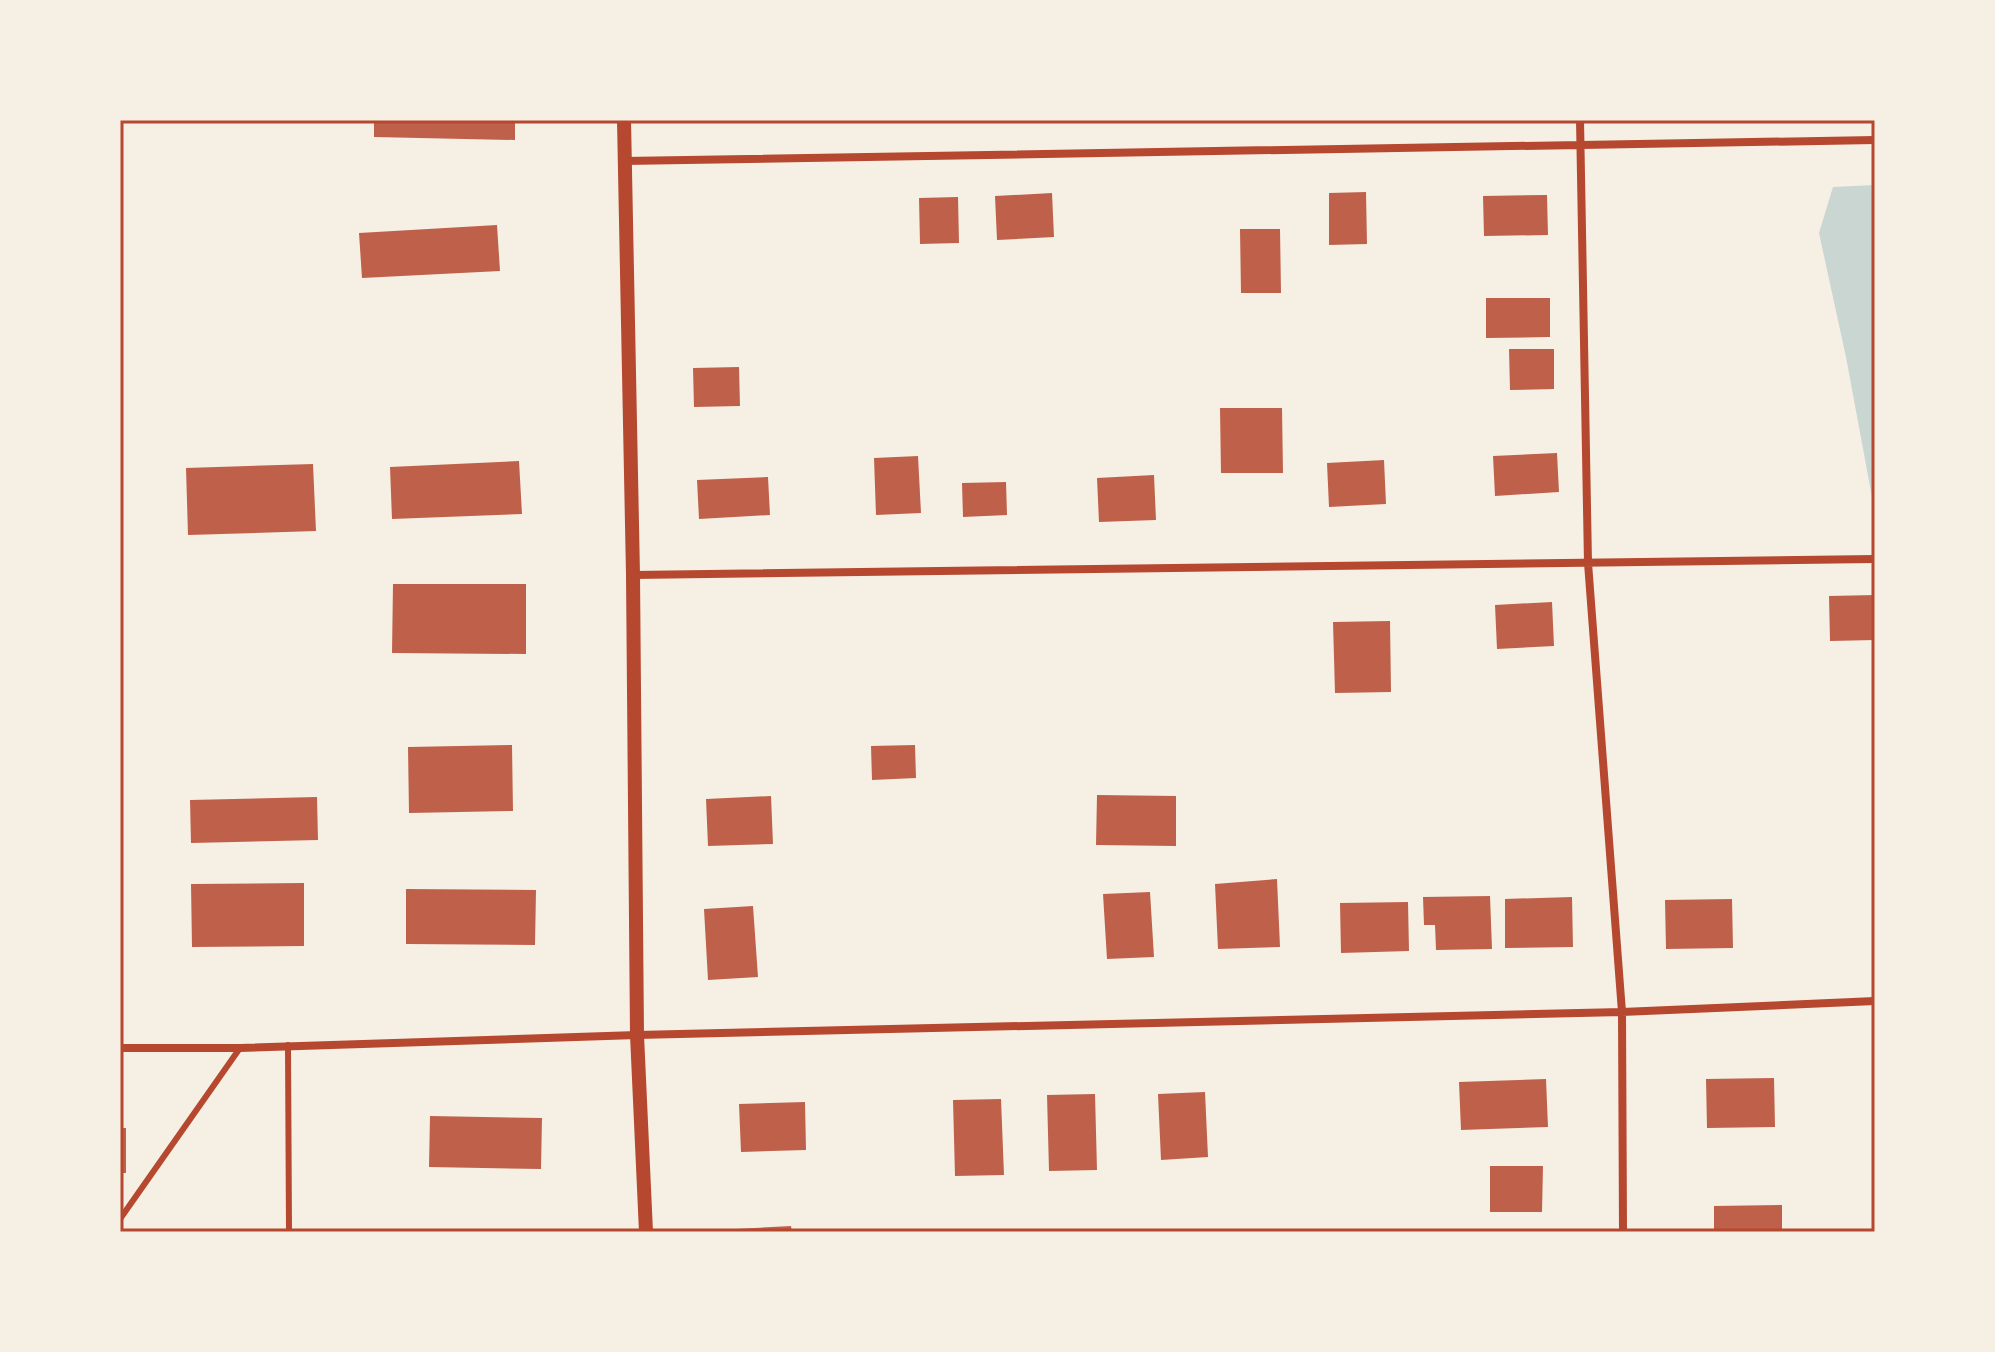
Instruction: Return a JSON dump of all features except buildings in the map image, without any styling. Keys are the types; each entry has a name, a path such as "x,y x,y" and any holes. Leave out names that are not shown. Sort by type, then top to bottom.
{"street":[{"path":"624,120 633,575 637,1035 646,1232"},
{"path":"1580,120 1588,563 1622,1012 1623,1232"},
{"path":"624,161 1875,140"},
{"path":"633,575 1875,559"},
{"path":"120,1048 240,1048 637,1035 1622,1012 1875,1001"}],"lane":[{"path":"288,1045 289,1232"},
{"path":"120,1219 240,1048"}],"shaded area":[{"path":"1875,185 1875,498 1872,497 1819,233 1833,187"}]}
